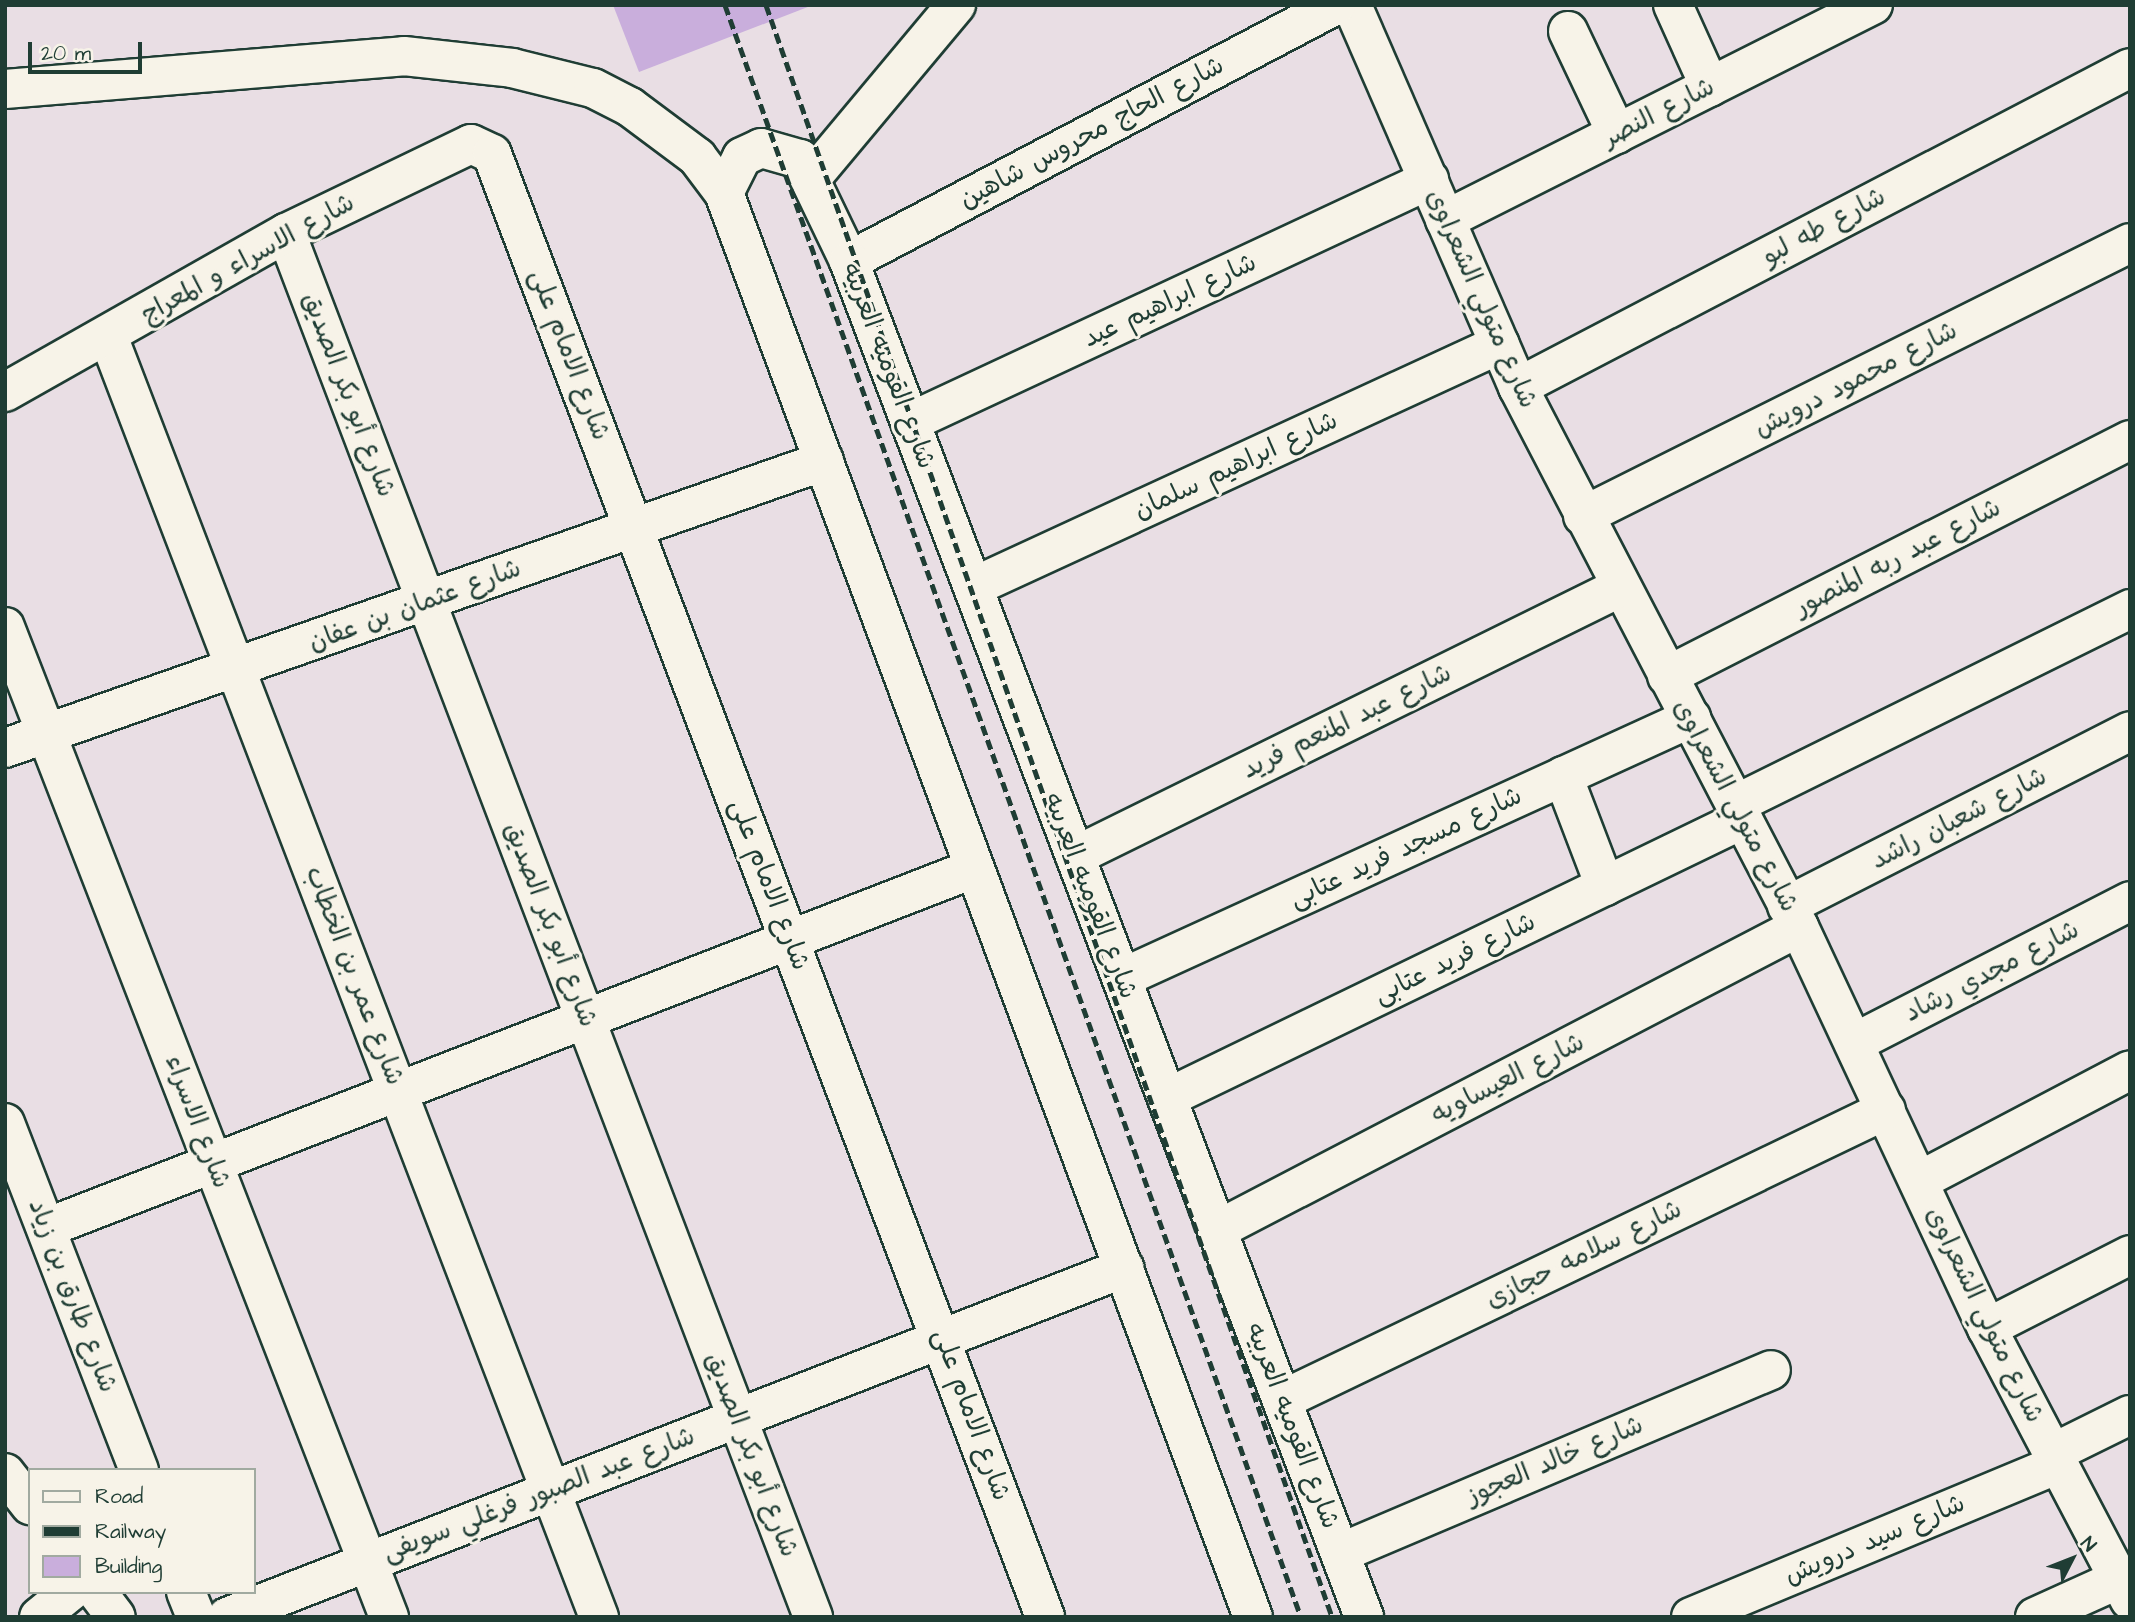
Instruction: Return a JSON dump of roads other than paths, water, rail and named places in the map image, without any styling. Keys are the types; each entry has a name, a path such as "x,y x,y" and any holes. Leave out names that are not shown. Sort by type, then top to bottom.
{"main road":[{"path":"724,193 742,157 761,148 782,149 813,176 956,5"},
{"name":"شارع الحاج محروس شاهين","path":"849,261 1336,5"},
{"name":"شارع متولي الشعراوى","path":"1352,5 1518,387 1619,588 1740,812 1793,917 1987,1328 2124,1590"},
{"path":"1673,5 1710,87"},
{"name":"شارع النصر","path":"1445,220 1710,87 1848,11"},
{"path":"1568,31 1617,134"},
{"path":"5,89 404,56 512,68 593,88 631,107 697,157 724,193 1253,1617"},
{"name":"شارع طه لبو","path":"1518,387 2130,68"},
{"name":"شارع الاسراء و المعراج","path":"5,392 286,233 471,144 492,154"},
{"name":"شارع الامام على","path":"492,154 789,941 943,1338 1045,1617"},
{"name":"شارع القوميه العربيه","path":"813,176 849,261 1364,1617"},
{"name":"شارع ابراهيم عيد","path":"910,422 1429,180"},
{"name":"شارع أبو بكر الصديق","path":"286,233 813,1617"},
{"name":"شارع محمود درويش","path":"1583,516 2130,243"},
{"name":"شارع عمر بن الخطاب","path":"108,336 599,1617"},
{"name":"شارع ابراهيم سلمان","path":"972,587 1500,344"},
{"name":"شارع عبد ربه المنصور","path":"1667,676 2130,440"},
{"name":"شارع عثمان بن عفان","path":"5,748 237,671 426,600 824,461"},
{"name":"شارع عبد المنعم فريد","path":"1075,856 1619,588"},
{"name":"شارع فريد عتابى","path":"1167,1098 1605,886 1740,812 2130,609"},
{"name":"شارع الاسراء","path":"5,627 389,1617"},
{"name":"شارع مسجد فريد عتابى","path":"1122,978 1690,718"},
{"name":"شارع شعبان راشد","path":"1793,917 2130,731"},
{"path":"1563,776 1605,886"},
{"path":"46,1228 975,868"},
{"name":"شارع مجدي رشاد","path":"1854,1043 2130,901"},
{"name":"شارع العيساويه","path":"1217,1230 1793,917"},
{"path":"1919,1181 2130,1070"},
{"name":"شارع سلامه حجازى","path":"1282,1400 1886,1110"},
{"name":"شارع طارق بن زياد","path":"5,1123 138,1468"},
{"path":"1987,1328 2130,1255"},
{"name":"شارع عبد الصبور فرغلي سويفى","path":"227,1617 368,1561 552,1494 737,1418 1124,1268"},
{"name":"شارع خالد العجوز","path":"1340,1553 1771,1370"},
{"name":"شارع سيد درويش","path":"1691,1617 2055,1458 2130,1415"},
{"path":"2035,1617 2124,1590"},
{"path":"39,1617 68,1594"},
{"path":"99,1594 116,1617"},
{"path":"187,1594 195,1617"}],"railway":[{"path":"725,5 1301,1617"},
{"path":"766,5 1332,1617"}]}
